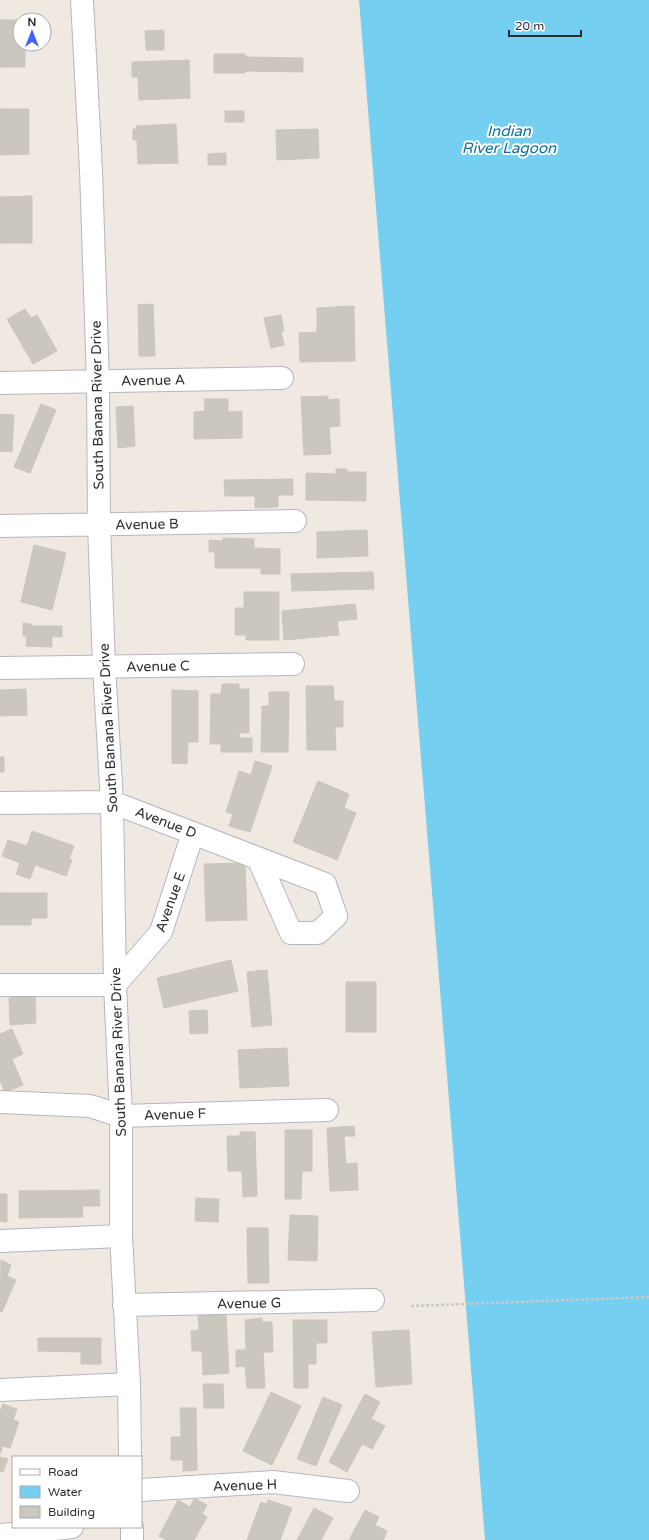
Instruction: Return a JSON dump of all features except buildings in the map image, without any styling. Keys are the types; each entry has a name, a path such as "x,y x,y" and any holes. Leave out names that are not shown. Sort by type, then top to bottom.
{"street":[{"name":"South Banana River Drive","path":"82,0 98,381 99,524 104,667 112,802 115,985 120,1116 120,1236 129,1384 130,1456"},
{"name":"Avenue A","path":"0,383 282,378"},
{"name":"Avenue B","path":"0,526 295,521"},
{"name":"Avenue C","path":"0,668 292,664"},
{"name":"Avenue D","path":"0,802 112,802 258,858"},
{"name":"Avenue E","path":"115,985 161,932 193,833"},
{"path":"0,985 115,985"},
{"name":"Avenue F","path":"0,1102 90,1106 120,1116 327,1110"},
{"path":"0,1241 120,1236"},
{"name":"Avenue G","path":"124,1305 373,1300"},
{"path":"0,1390 129,1384"},
{"name":"Avenue H","path":"142,1490 273,1482 348,1491"},
{"path":"2,1535 63,1528"},
{"path":"132,1528 132,1540"}],"path":[{"path":"411,1306 649,1297"}],"water":[{"name":"Indian River Lagoon","path":"359,0 649,0 649,1540 485,1540"}]}
